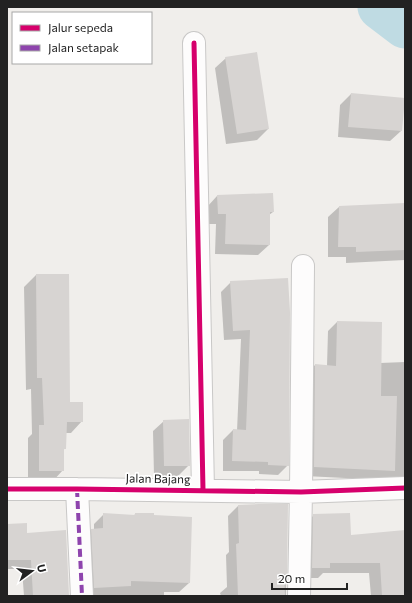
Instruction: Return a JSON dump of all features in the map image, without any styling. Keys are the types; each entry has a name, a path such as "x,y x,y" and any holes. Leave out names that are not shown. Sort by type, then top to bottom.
{"street":[{"path":"194,43 203,490"},
{"path":"299,596 303,266"},
{"name":"Jalan Bajang","path":"7,489 301,492 405,488"},
{"path":"77,489 82,596"}],"building":[{"path":"257,52 269,129 237,134 225,57"},
{"path":"351,93 405,98 402,131 348,127"},
{"path":"273,193 274,212 270,212 270,245 225,244 226,214 218,214 217,195"},
{"path":"405,203 405,250 356,252 356,247 338,247 339,206"},
{"path":"36,274 69,274 70,402 83,402 83,422 67,422 66,449 64,449 64,471 39,471 39,425 44,425 42,378 37,378"},
{"path":"288,278 290,312 289,466 268,465 268,462 232,461 233,429 246,430 250,330 233,331 230,281"},
{"path":"337,321 382,322 381,396 397,396 395,471 314,467 315,364 336,366"},
{"path":"189,419 190,466 164,466 163,420"},
{"path":"288,504 287,574 284,574 285,596 238,596 236,544 239,543 238,505"},
{"path":"103,513 135,515 135,513 154,513 154,515 192,517 190,583 131,581 131,586 94,588 91,529 103,528"},
{"path":"350,513 351,535 405,530 405,596 382,596 380,563 330,563 330,568 312,568 313,514"},
{"path":"27,523 27,533 66,530 69,596 33,596 31,560 7,560 7,524"}],"waterway":[{"path":"380,7 405,26"}],"marked path":[{"path":"77,489 82,596"}],"cycle path":[{"path":"194,43 203,490"},
{"path":"7,489 301,492 405,488"}]}
